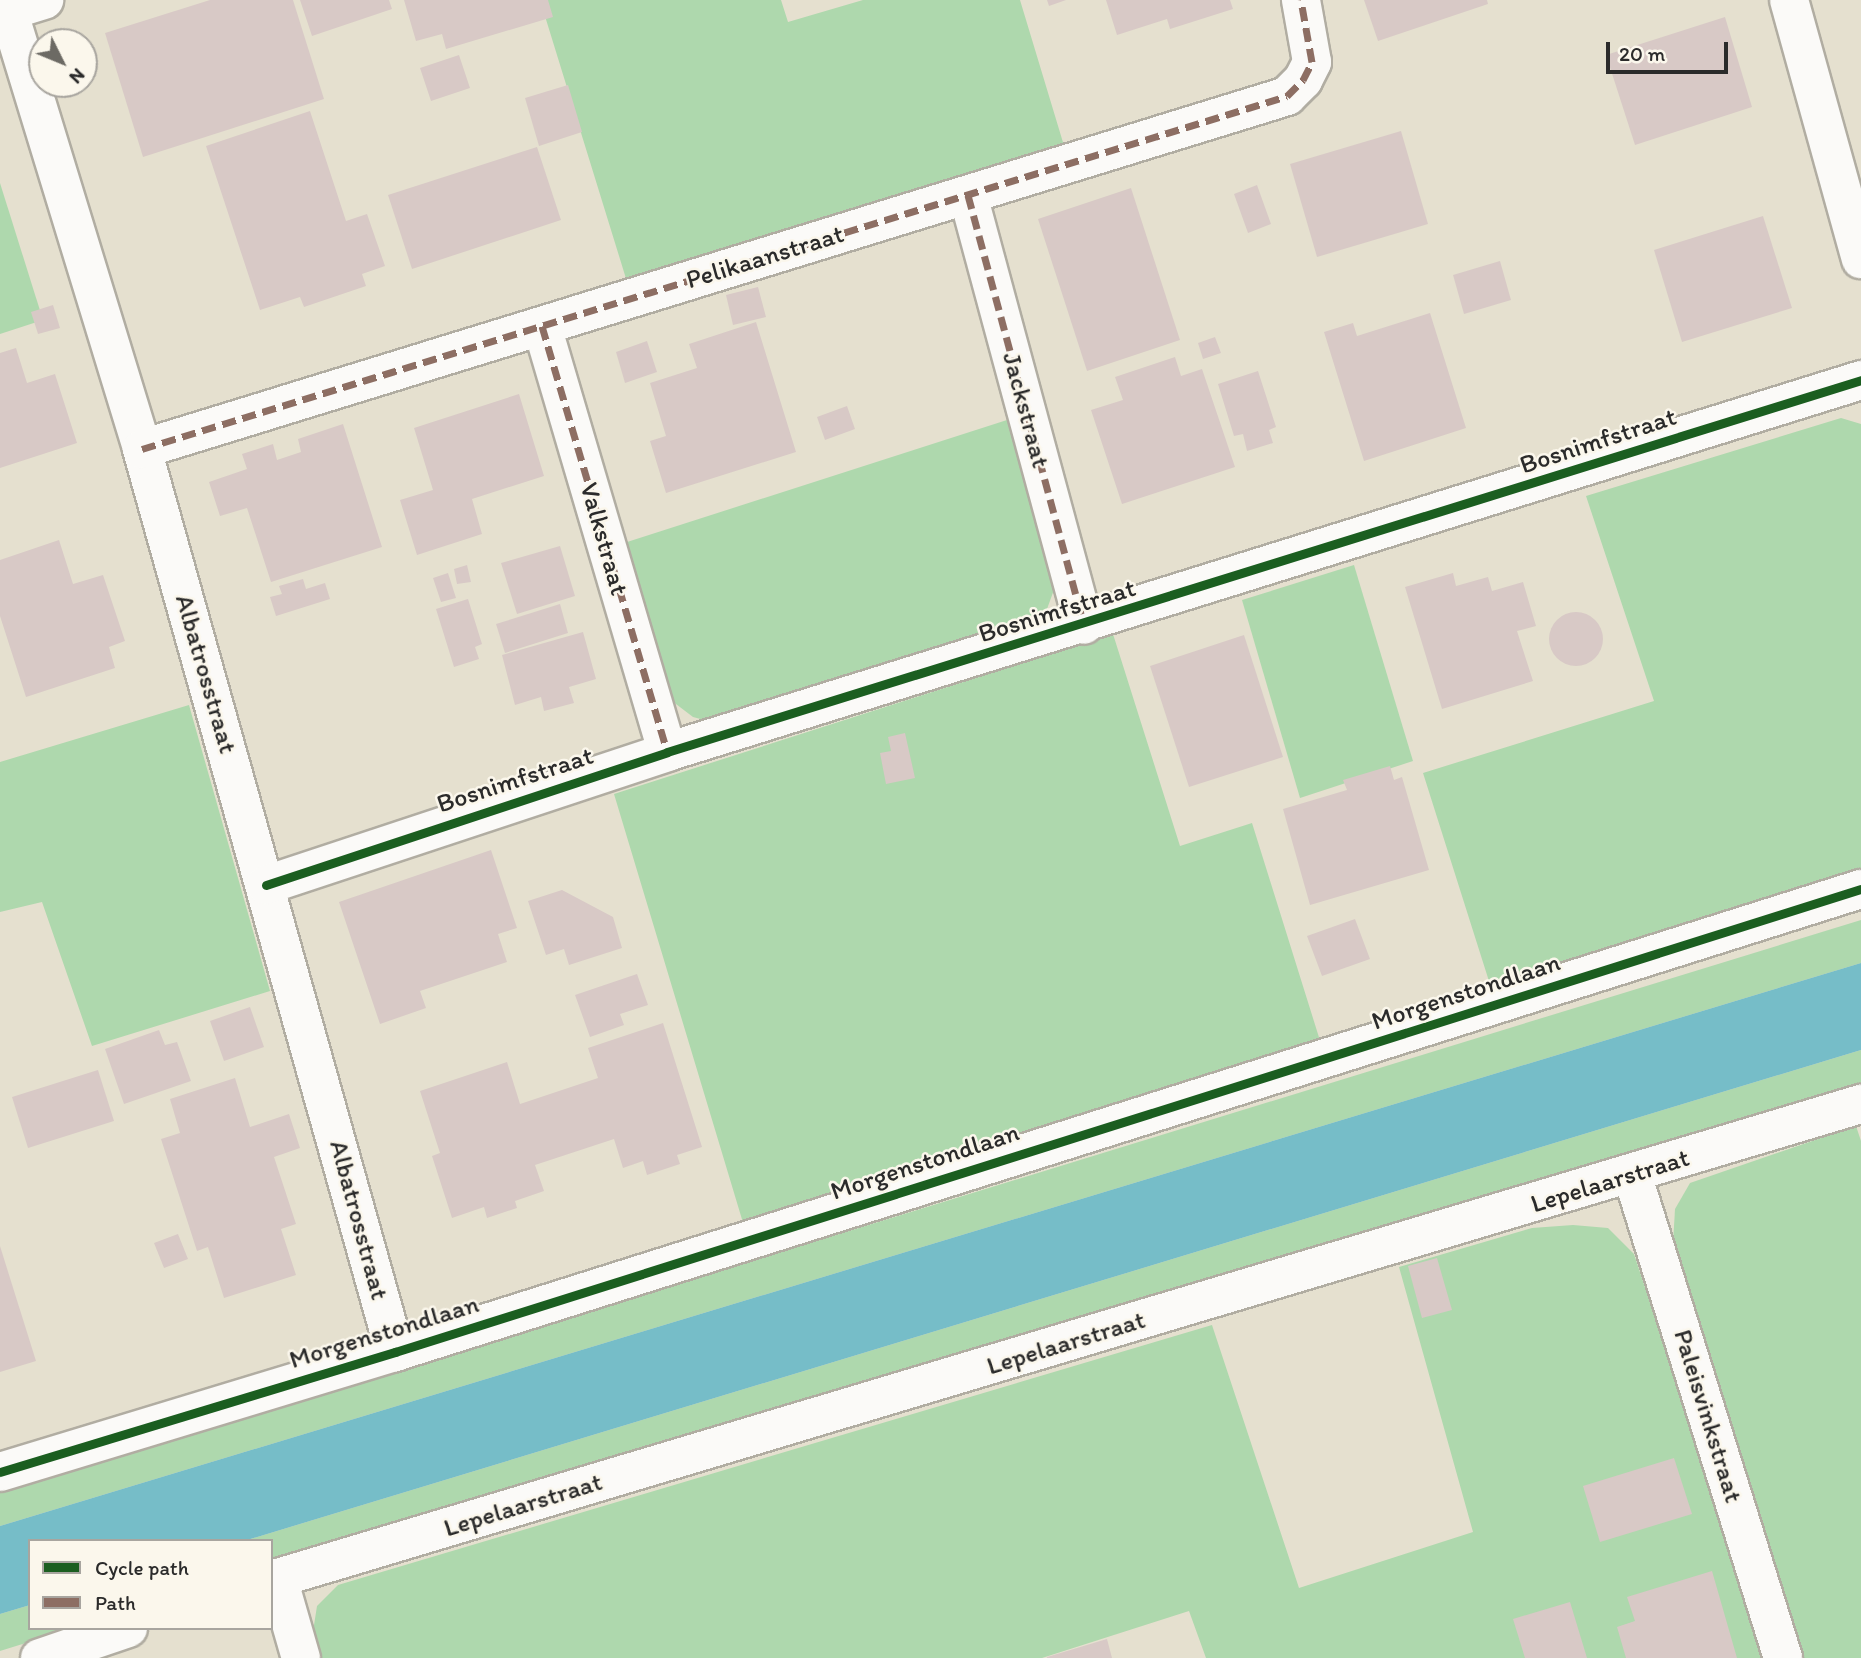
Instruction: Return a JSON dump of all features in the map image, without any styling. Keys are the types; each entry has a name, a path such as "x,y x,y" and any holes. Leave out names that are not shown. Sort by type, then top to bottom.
{"street":[{"path":"7,5 44,0"},
{"name":"Pelikaanstraat","path":"142,449 1287,96 1303,80 1312,62 1301,0"},
{"path":"1789,0 1861,259"},
{"name":"Albatrosstraat","path":"7,5 142,449 395,1352"},
{"name":"Jackstraat","path":"968,195 1084,625"},
{"name":"Valkstraat","path":"541,326 667,752"},
{"name":"Bosnimfstraat","path":"266,885 667,752 1084,625 1861,380"},
{"name":"Morgenstondlaan","path":"0,1472 395,1352 1861,889"},
{"name":"Lepelaarstraat","path":"275,1579 1861,1104"},
{"name":"Paleisvinkstraat","path":"1632,1174 1783,1658"},
{"path":"275,1579 301,1658"},
{"path":"40,1658 122,1630"}],"green space":[{"path":"540,0 781,0 788,22 863,0 1020,0 1065,149 628,285"},
{"path":"0,183 43,320 0,334"},
{"path":"1841,418 1861,424 1861,884 1494,997 1423,773 1654,701 1586,496"},
{"path":"1007,420 1055,587 1047,609 1034,622 708,721 693,717 672,701 624,543"},
{"path":"1354,565 1413,761 1300,798 1242,600"},
{"path":"1113,634 1180,846 1252,823 1322,1047 744,1226 614,794"},
{"path":"189,705 270,991 92,1046 42,902 0,912 0,762"},
{"path":"1861,920 1861,963 0,1526 0,1492"},
{"path":"1861,1050 1861,1089 273,1567 273,1539 251,1539"},
{"path":"1856,1126 1861,1141 1861,1658 1800,1658 1673,1244 1675,1209 1690,1183"},
{"path":"1573,1225 1608,1228 1634,1254 1767,1658 1206,1658 1189,1611 1042,1658 318,1658 312,1638 317,1606 338,1585 1212,1325 1299,1588 1473,1532 1399,1267 1532,1228"},
{"path":"28,1606 28,1630 68,1630 0,1651 0,1614"}],"water":[{"path":"1861,963 1861,1050 251,1539 28,1539 28,1606 0,1614 0,1526"}],"building":[{"path":"210,0 293,0 324,99 143,157 105,33"},
{"path":"300,0 389,0 392,9 312,36"},
{"path":"404,0 548,0 553,17 446,49 442,34 416,41"},
{"path":"1047,0 1066,0 1049,6"},
{"path":"1106,0 1230,0 1233,9 1170,29 1167,19 1117,35"},
{"path":"1364,0 1487,0 1488,4 1378,41"},
{"path":"1725,17 1752,107 1635,145 1606,55"},
{"path":"459,55 470,88 431,101 420,68"},
{"path":"568,85 582,132 539,146 525,98"},
{"path":"310,111 346,221 367,214 385,266 362,274 366,286 304,307 300,297 260,310 206,146"},
{"path":"1401,131 1428,224 1317,257 1290,164"},
{"path":"537,147 561,220 412,269 388,195"},
{"path":"1257,185 1271,224 1248,233 1234,194"},
{"path":"1131,188 1180,340 1087,371 1038,219"},
{"path":"1763,216 1792,308 1682,342 1654,250"},
{"path":"1500,261 1511,300 1464,314 1453,275"},
{"path":"758,287 766,317 733,325 726,295"},
{"path":"53,305 60,328 38,334 31,312"},
{"path":"1430,313 1466,428 1364,461 1324,332 1353,323 1357,336"},
{"path":"756,322 796,452 666,493 650,441 666,436 650,383 697,368 689,344"},
{"path":"1215,337 1221,353 1203,359 1198,343"},
{"path":"647,341 657,372 625,383 616,352"},
{"path":"16,348 27,383 55,374 77,443 0,468 0,353"},
{"path":"1175,357 1181,376 1202,369 1235,467 1122,504 1091,410 1123,400 1115,377"},
{"path":"1258,371 1276,427 1269,430 1273,443 1247,451 1243,434 1234,436 1218,384"},
{"path":"519,394 544,476 472,499 482,534 417,555 400,500 433,490 414,428"},
{"path":"847,406 855,429 825,440 817,417"},
{"path":"343,424 382,547 271,582 247,508 220,516 209,482 247,469 242,454 273,444 277,460 301,452 298,439"},
{"path":"59,540 73,584 103,575 125,641 109,647 115,668 26,697 0,616 0,560"},
{"path":"560,546 575,596 517,614 501,563"},
{"path":"467,565 471,582 457,584 454,569"},
{"path":"448,573 456,598 441,602 433,578"},
{"path":"1453,573 1456,586 1488,577 1492,591 1523,582 1536,626 1517,631 1533,681 1442,709 1405,587"},
{"path":"303,579 306,589 325,583 330,599 276,616 270,597 282,594 279,586"},
{"path":"468,599 482,644 475,647 479,659 454,667 436,609"},
{"path":"560,604 568,633 505,653 496,624"},
{"path":"1581,612 1591,616 1599,624 1603,639 1599,654 1591,662 1571,666 1561,662 1553,654 1549,634 1553,624 1561,616"},
{"path":"583,632 596,679 569,687 574,703 544,711 541,697 515,705 502,655"},
{"path":"1244,635 1283,757 1189,787 1150,666"},
{"path":"905,733 915,778 886,784 880,753 891,751 888,737"},
{"path":"1390,766 1394,780 1402,777 1429,870 1310,905 1283,809 1347,790 1343,780"},
{"path":"491,850 517,928 498,934 507,962 420,991 426,1008 380,1024 339,902"},
{"path":"562,890 613,917 622,948 569,965 564,949 546,955 528,901"},
{"path":"1355,919 1370,959 1322,976 1307,936"},
{"path":"637,974 648,1005 620,1014 624,1025 590,1037 575,995"},
{"path":"250,1007 264,1047 224,1061 210,1021"},
{"path":"663,1023 702,1147 677,1155 680,1164 647,1175 643,1161 623,1168 614,1139 535,1165 544,1191 515,1201 517,1208 487,1218 484,1207 452,1218 432,1156 440,1153 420,1091 507,1062 520,1104 598,1078 588,1048"},
{"path":"159,1030 165,1045 177,1042 191,1081 124,1104 105,1049"},
{"path":"98,1070 114,1121 28,1148 12,1097"},
{"path":"235,1078 250,1127 289,1114 300,1148 274,1157 296,1224 281,1229 296,1275 224,1298 208,1247 197,1251 161,1139 180,1133 170,1099"},
{"path":"178,1234 188,1259 164,1268 154,1243"},
{"path":"0,1246 36,1361 0,1372"},
{"path":"1437,1258 1452,1310 1422,1318 1408,1266"},
{"path":"1674,1458 1692,1514 1600,1542 1583,1486"},
{"path":"1712,1571 1737,1658 1626,1658 1617,1627 1635,1621 1627,1597"},
{"path":"1570,1602 1587,1658 1525,1658 1513,1619"},
{"path":"1107,1639 1112,1658 1047,1658 1047,1657"}],"marked path":[{"path":"142,449 1287,96 1303,80 1312,62 1301,0"},
{"path":"968,195 1084,625"},
{"path":"542,326 667,752"}],"cycle path":[{"path":"266,885 667,752 1861,380"},
{"path":"0,1472 395,1352 1861,889"}]}
